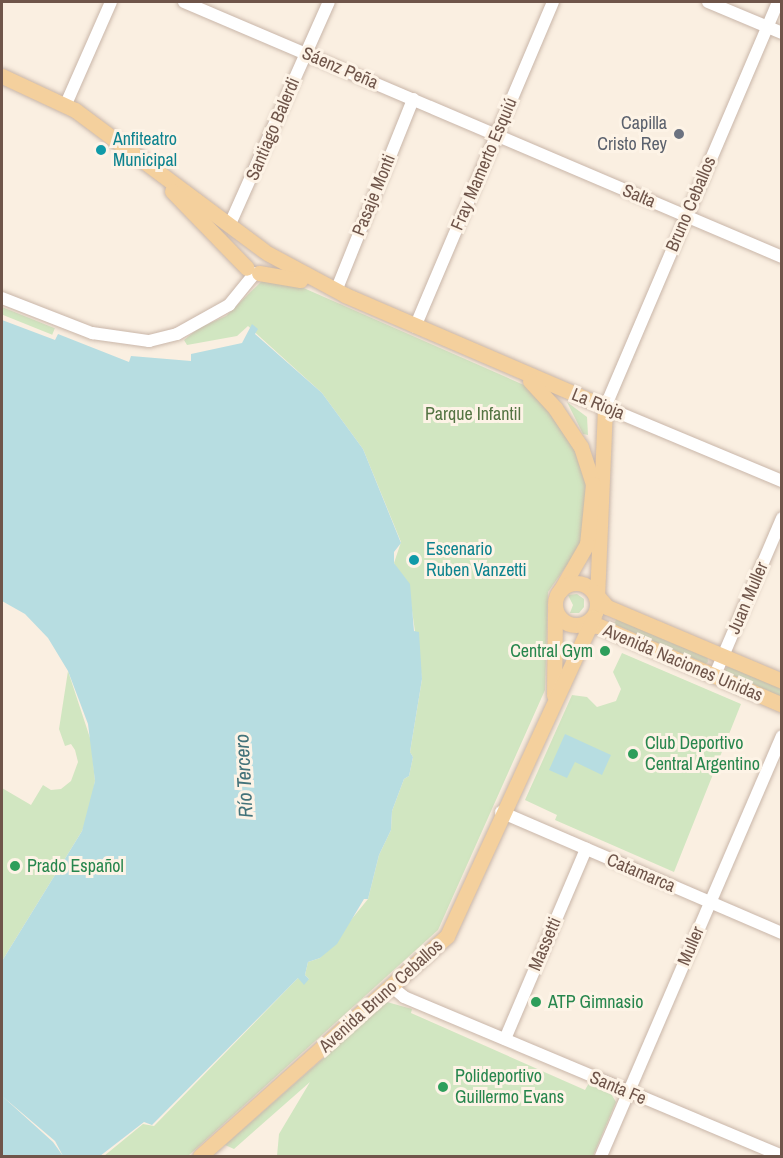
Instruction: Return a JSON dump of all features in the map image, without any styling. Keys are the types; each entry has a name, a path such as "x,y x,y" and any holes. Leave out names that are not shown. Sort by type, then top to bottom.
{"main road":[{"path":"2,76 66,104 265,252 336,291"},
{"path":"147,165 254,271 286,276 336,291"},
{"path":"254,271 249,253 265,252"},
{"name":"La Rioja","path":"336,291 509,368 605,407"},
{"path":"509,368 543,392 581,447 590,470 593,499 590,536 560,591 555,608 567,624 589,622 596,596 605,407"},
{"path":"560,591 580,583 596,596"},
{"name":"Avenida Naciones Unidas","path":"596,596 607,607 782,681"},
{"name":"Avenida Bruno Ceballos","path":"554,698 555,608"},
{"name":"Avenida Naciones Unidas","path":"589,622 782,705"},
{"name":"Avenida Bruno Ceballos","path":"200,1156 447,936 501,812 589,622"}],"street":[{"path":"66,104 111,2"},
{"name":"Sáenz Peña","path":"183,2 496,134"},
{"name":"Santiago Balerdi","path":"230,224 329,2"},
{"name":"Fray Mamerto Esquiú","path":"415,327 553,2"},
{"path":"708,2 782,33"},
{"name":"Bruno Ceballos","path":"605,407 778,2"},
{"name":"Pasaje Monti","path":"336,291 413,99"},
{"name":"Salta","path":"496,134 782,257"},
{"path":"2,298 92,333 149,341 177,334 230,305 254,271"},
{"name":"La Rioja","path":"605,407 782,481"},
{"name":"Juan Muller","path":"714,677 782,518"},
{"name":"Muller","path":"601,1156 782,736"},
{"name":"Catamarca","path":"501,812 782,933"},
{"name":"Massetti","path":"505,1039 586,849"},
{"name":"Santa Fe","path":"391,987 404,997 781,1156"}],"green space":[{"name":"Parque Infantil","path":"264,279 290,282 533,389 587,468 582,544 548,592 545,690 438,930 188,1156 104,1156 143,1124 154,1126 298,978 309,979 305,975 308,962 320,958 368,899 379,855 391,830 392,811 404,779 409,776 413,757 410,752 422,679 411,604 394,563 401,542 363,449 322,393 248,326 237,336 187,345 184,340 199,328 226,316"},
{"path":"2,307 55,328 52,335 2,315"},
{"path":"567,402 587,417 588,435 583,434"},
{"path":"577,594 584,599 584,607 579,613 570,613 573,605 568,595"},
{"path":"617,618 707,656 708,662 705,664 614,624"},
{"name":"Club Deportivo Central Argentino","path":"622,653 741,704 674,872 555,820 557,815 525,800 572,695 587,697 597,707 616,701 621,689 613,672"},
{"path":"729,666 781,688 781,697 727,675 725,669"},
{"path":"68,671 91,741 95,781 89,813 82,831 2,961 2,788 31,805 43,785 51,790 61,789 71,781 78,762 75,750 71,744 65,746 59,729"},
{"name":"Polideportivo Guillermo Evans","path":"387,1002 412,1009 411,1013 585,1090 589,1083 610,1092 616,1102 593,1156 277,1156 279,1134 310,1082 234,1149 225,1145"}],"water":[{"name":"Río Tercero","path":"2,320 55,340 58,334 129,362 131,356 191,361 191,354 242,343 252,324 258,329 255,334 322,393 363,449 401,543 394,552 394,563 410,584 414,631 419,632 422,679 410,752 413,757 409,776 404,779 392,811 391,830 379,855 368,899 364,899 337,944 320,958 308,962 305,975 309,979 304,985 298,978 152,1125 144,1122 100,1156 2,1156 2,961 82,831 95,781 88,724 68,671 48,638 25,614 2,601"},
{"path":"565,734 611,755 602,775 575,762 567,778 549,770"}],"pier":[{"path":"2,1096 55,1141 63,1156 53,1142"}],"place":[{"name":"Capilla Cristo Rey","path":"679,134"},
{"name":"Anfiteatro Municipal","path":"101,150"},
{"name":"Escenario Ruben Vanzetti","path":"414,560"},
{"name":"Central Gym","path":"605,651"},
{"name":"Club Deportivo Central Argentino","path":"633,754"},
{"name":"Prado Español","path":"15,866"},
{"name":"ATP Gimnasio","path":"536,1002"},
{"name":"Polideportivo Guillermo Evans","path":"443,1087"}]}
